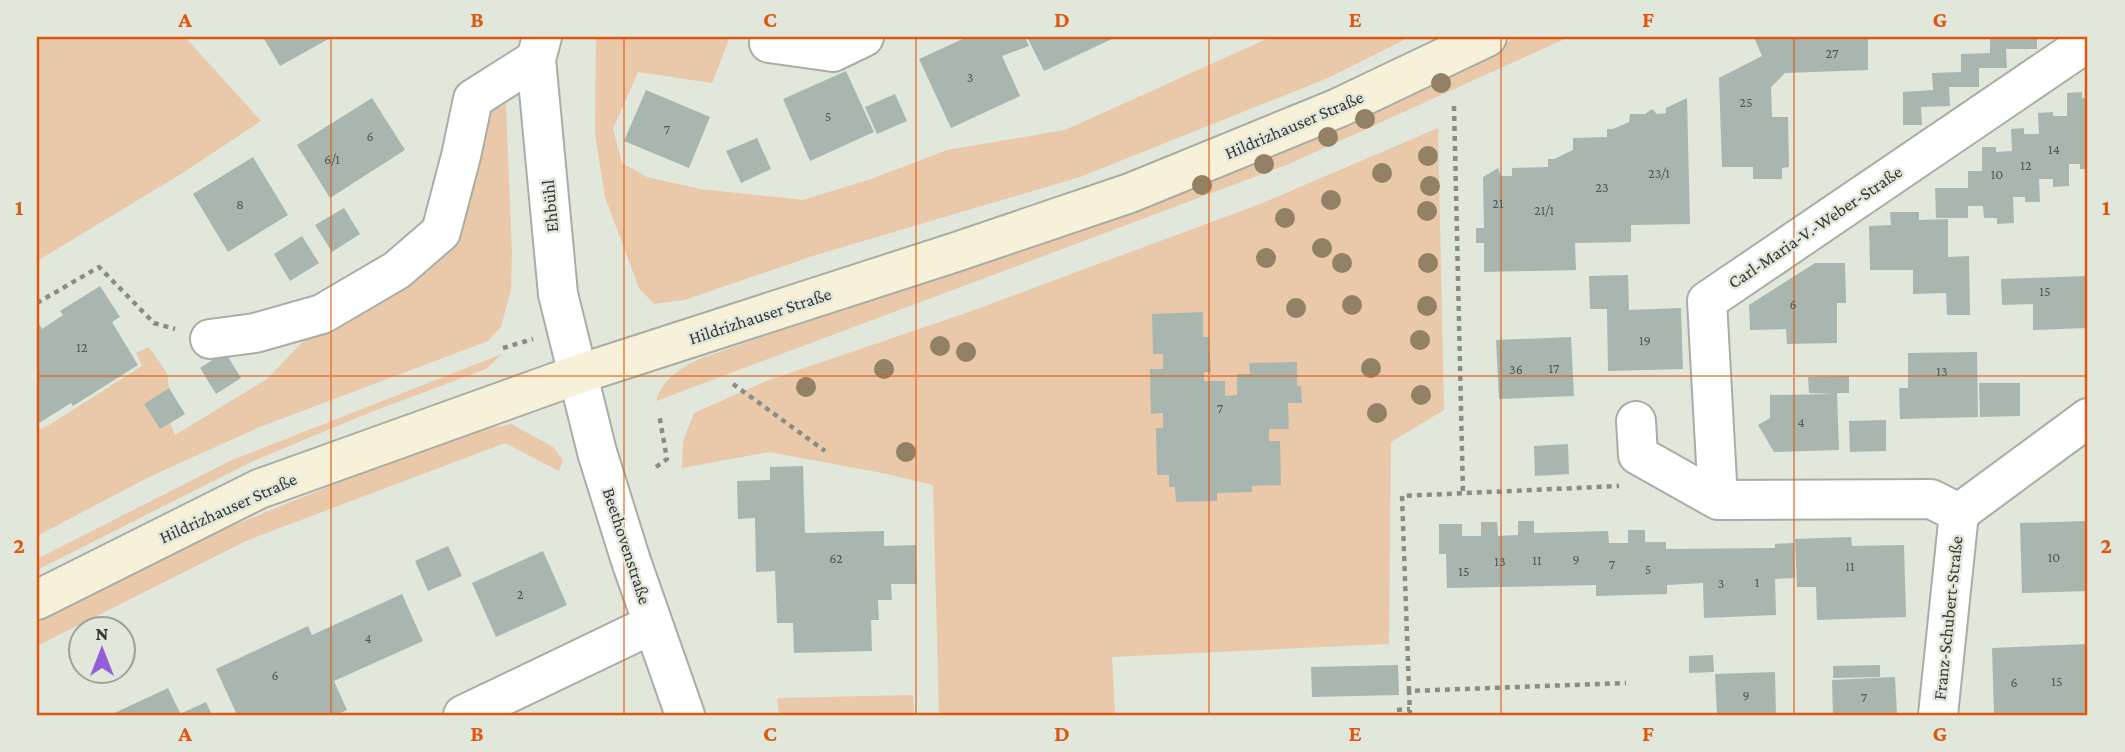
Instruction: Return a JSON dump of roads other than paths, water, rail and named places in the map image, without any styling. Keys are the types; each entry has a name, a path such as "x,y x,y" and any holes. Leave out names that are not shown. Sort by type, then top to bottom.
{"main road":[{"name":"Hildrizhauser Straße","path":"37,600 258,489 576,375 956,253 1130,193 1338,108 1487,37"}],"street":[{"path":"769,43 834,52 864,37"},
{"name":"Carl-Maria-V.-Weber-Straße","path":"1718,500 1707,301 2088,42"},
{"path":"210,340 255,333 322,314 397,270 441,232 473,100 539,48"},
{"name":"Ehbühl","path":"539,48 558,295 576,375"},
{"name":"Beethovenstraße","path":"576,375 601,464 685,715"},
{"name":"Franz-Schubert-Straße","path":"1938,715 1959,513 2088,418"},
{"path":"1637,438 1718,500 1931,499 1959,513"},
{"path":"463,715 653,624"}]}
